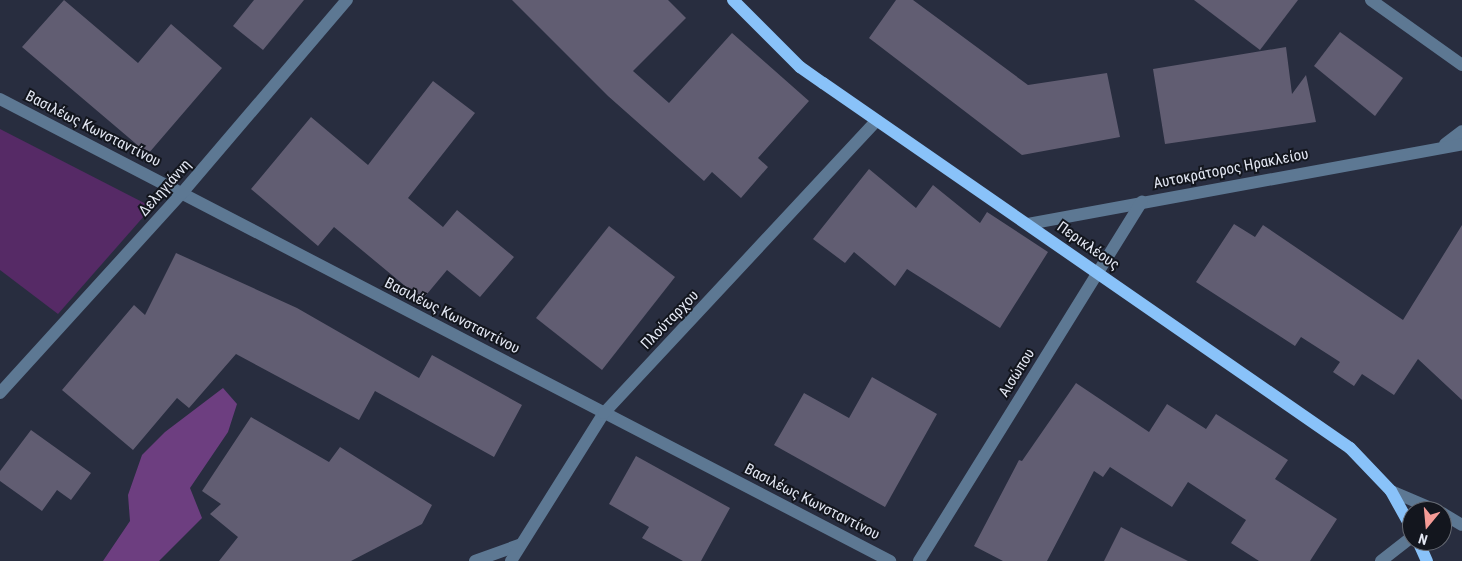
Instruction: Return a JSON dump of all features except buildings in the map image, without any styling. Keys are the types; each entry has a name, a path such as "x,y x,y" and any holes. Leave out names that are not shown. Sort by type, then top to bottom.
{"main road":[{"name":"Περικλέους","path":"733,0 800,67 1350,448 1391,491 1402,511"}],"street":[{"name":"Δεληγιάννη","path":"0,393 182,194 347,0"},
{"path":"1371,0 1462,64"},
{"name":"Βασιλέως Κωνσταντίνου","path":"0,98 890,561"},
{"name":"Πλούταρχου","path":"511,561 519,545 604,413 738,274 877,120"},
{"name":"Αυτοκράτορος Ηρακλείου","path":"1440,147 1462,131"},
{"name":"Αυτοκράτορος Ηρακλείου","path":"1028,224 1462,144"},
{"name":"Αισώπου","path":"919,561 1142,202"},
{"path":"1391,491 1414,501"},
{"path":"475,561 519,545"},
{"path":"1381,561 1402,545"}],"shaded area":[{"path":"0,129 152,207 58,314 0,270"},
{"path":"223,388 237,404 228,432 190,488 202,518 159,561 103,561 130,521 128,495 142,455 165,432"}]}
